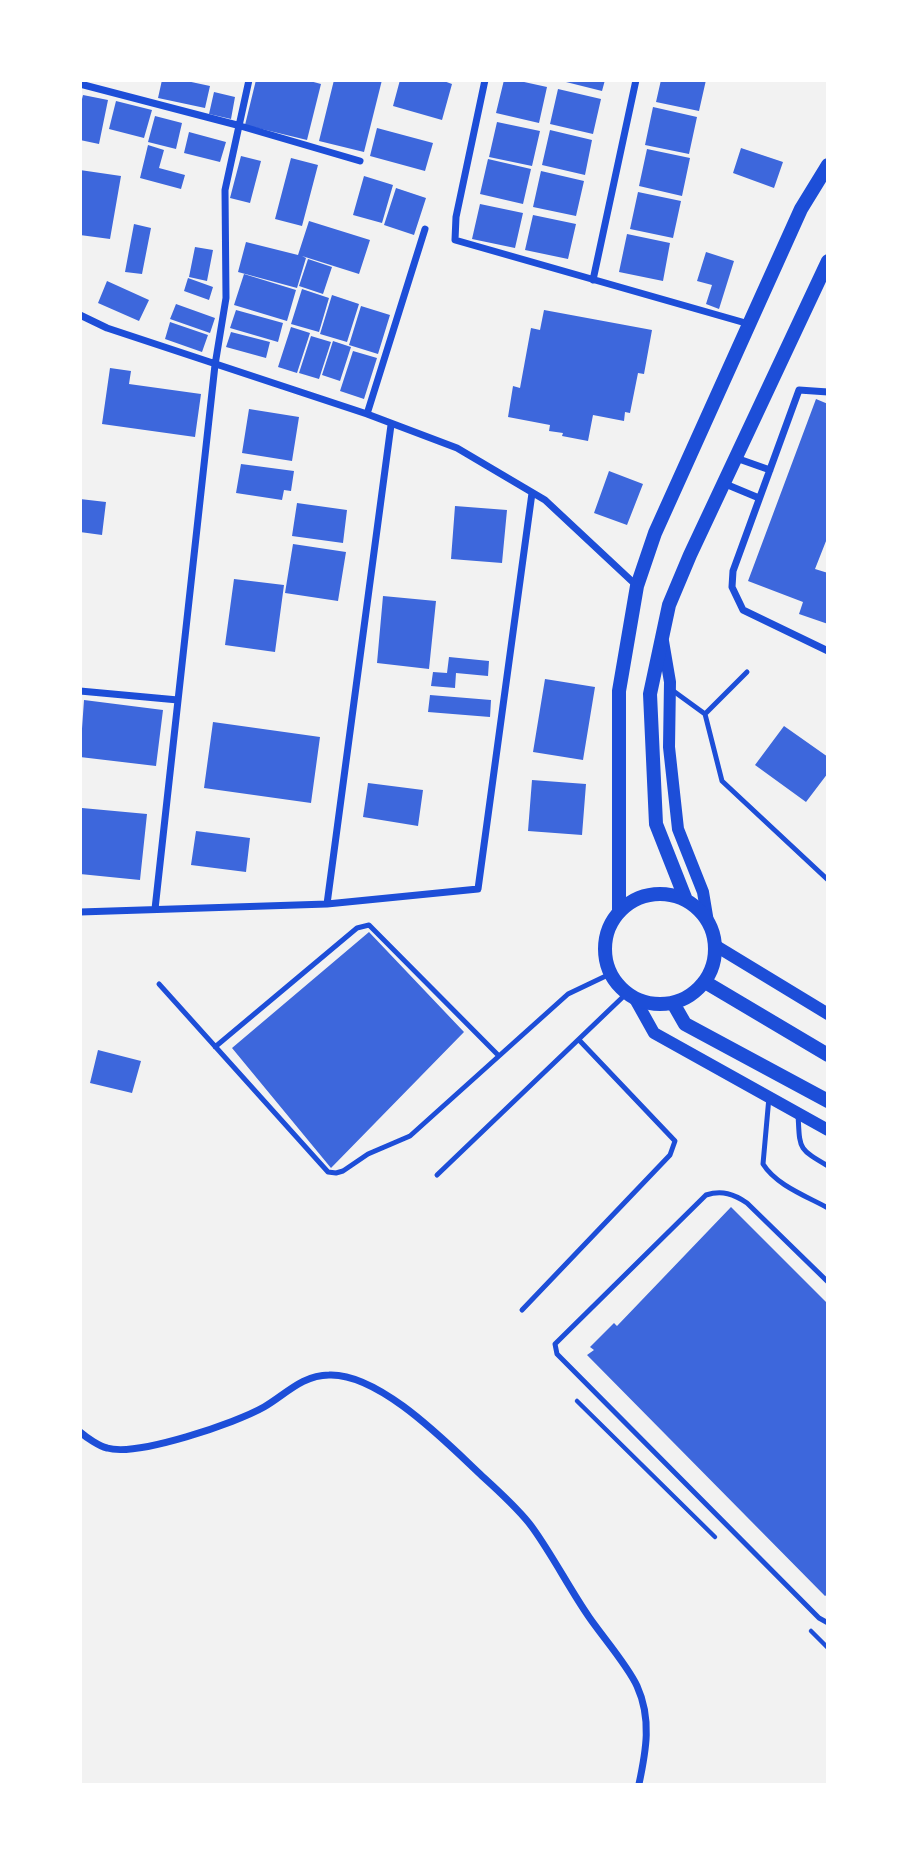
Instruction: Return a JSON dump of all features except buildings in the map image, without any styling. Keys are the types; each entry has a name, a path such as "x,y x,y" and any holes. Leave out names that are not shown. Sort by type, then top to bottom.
{"main road":[{"path":"619,911 619,691 637,586 654,533 802,209 828,165"},
{"path":"686,900 656,824 650,694 669,605 735,457 828,261"},
{"path":"649,894 668,894 686,900 701,911 708,922 716,946 713,965 705,982 691,996 673,1003 654,1004 631,996 620,988 610,974 604,941 609,925 619,911 632,900 649,894"},
{"path":"705,982 828,1055"},
{"path":"673,1003 685,1024 828,1101"}],"street":[{"path":"155,909 215,365 226,298 225,190 237,125 249,80"},
{"path":"485,80 456,217 455,240 749,324"},
{"path":"593,280 636,80"},
{"path":"80,84 360,161"},
{"path":"367,414 425,229"},
{"path":"80,315 107,328 367,414 457,448 545,500 637,586"},
{"path":"828,392 799,390 733,572 732,587 743,610 828,651"},
{"path":"327,904 391,425"},
{"path":"735,457 770,471"},
{"path":"723,483 760,498"},
{"path":"80,912 327,904 478,889 532,493"},
{"path":"662,637 670,688 669,747 678,829 703,892 708,922"},
{"path":"80,691 178,701"},
{"path":"716,946 828,1013"},
{"path":"631,996 654,1033 828,1130"},
{"path":"80,1432 107,1448 130,1450 212,1430 262,1408 307,1378 329,1375 345,1377 383,1392 432,1429 508,1500 532,1527 568,1586 637,1685 645,1714 647,1746 639,1784"}],"lane":[{"path":"705,714 747,672"},
{"path":"670,688 705,714 722,780 828,880"},
{"path":"215,1047 357,928 369,925 498,1055"},
{"path":"159,984 328,1172 336,1173 368,1154 410,1136 568,993 610,974"},
{"path":"437,1175 631,996"},
{"path":"522,1310 670,1155 675,1142 580,1041"},
{"path":"769,1097 763,1164 783,1182 828,1208"},
{"path":"798,1114 799,1143 802,1149 828,1167"},
{"path":"828,1282 747,1203 734,1194 712,1193 706,1195 559,1337 555,1350 819,1618 828,1623"}],"path":[{"path":"577,1401 722,1544"},
{"path":"808,1629 828,1648"}]}
